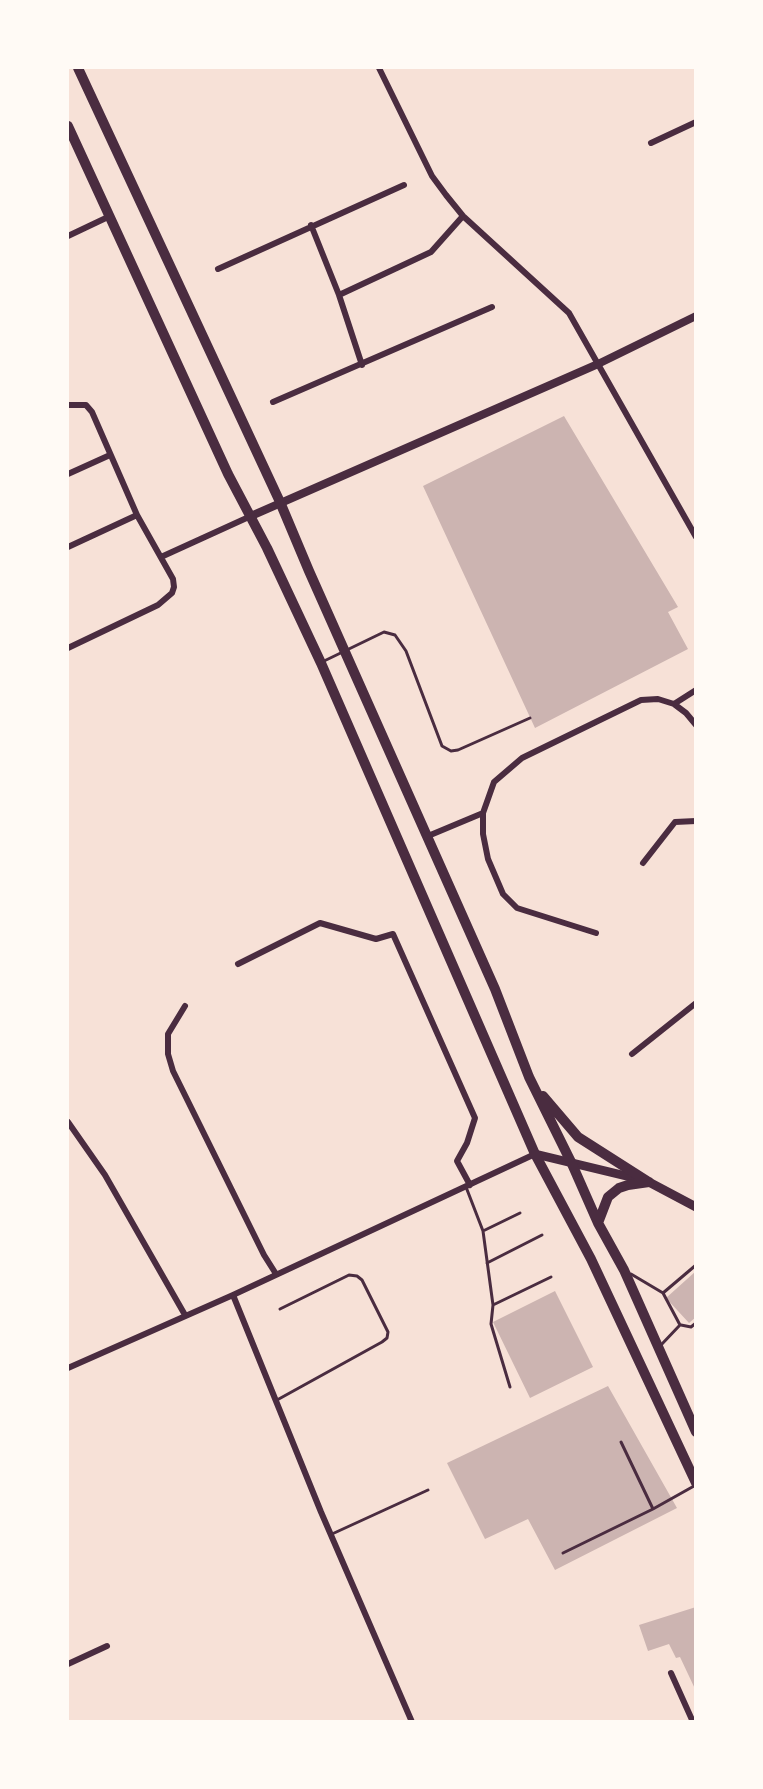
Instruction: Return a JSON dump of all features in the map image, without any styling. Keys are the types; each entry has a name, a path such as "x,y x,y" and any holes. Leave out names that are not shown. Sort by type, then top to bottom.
{"main road":[{"path":"78,68 280,502 495,989 528,1077 572,1164 598,1223 624,1270 696,1432"},
{"path":"68,126 228,474 251,516 321,663 535,1154 591,1259 696,1484"},
{"path":"528,1077 578,1137 648,1182 696,1207"},
{"path":"535,1154 648,1182"},
{"path":"598,1223 608,1197 619,1188 648,1182"}],"street":[{"path":"379,68 432,176 463,216 569,313 696,537"},
{"path":"651,143 696,122"},
{"path":"218,269 311,225 404,185"},
{"path":"339,295 431,252 463,216"},
{"path":"68,236 108,217"},
{"path":"311,225 339,295 362,365"},
{"path":"273,402 492,307"},
{"path":"161,557 280,502 598,364 696,316"},
{"path":"68,405 86,405 92,412 137,515 173,579 172,593 148,610 68,648"},
{"path":"68,474 110,455"},
{"path":"68,548 137,515"},
{"path":"674,704 696,690"},
{"path":"596,933 517,908 502,894 488,859 483,834 483,813 494,782 522,758 641,700 658,699 674,704 696,725"},
{"path":"428,836 483,813"},
{"path":"643,863 672,824 696,822"},
{"path":"238,964 320,922 376,939 393,934 475,1118 457,1161 468,1186"},
{"path":"632,1054 696,1003"},
{"path":"185,1006 168,1034 168,1054 173,1071 276,1274"},
{"path":"68,1122 105,1175 185,1315"},
{"path":"68,1368 233,1295 535,1154"},
{"path":"233,1295 331,1534 412,1722"},
{"path":"68,1664 107,1646"},
{"path":"671,1673 693,1722"}],"lane":[{"path":"321,663 384,632 393,633 399,638 406,651 435,730 445,749 451,751 530,718"},
{"path":"468,1186 483,1231 493,1305 491,1324 493,1337 510,1387"},
{"path":"483,1231 520,1213"},
{"path":"487,1263 542,1235"},
{"path":"663,1293 696,1265"},
{"path":"624,1270 663,1293 680,1325"},
{"path":"276,1401 382,1342 387,1338 388,1332 362,1280 357,1276 349,1275 280,1309"},
{"path":"493,1305 551,1277"},
{"path":"680,1325 691,1327 696,1323"},
{"path":"658,1348 680,1325"},
{"path":"621,1442 653,1509"},
{"path":"563,1552 653,1509 696,1484"},
{"path":"331,1534 428,1490"}],"building":[{"path":"564,416 678,607 668,612 688,649 535,728 423,486"},
{"path":"696,1271 696,1317 689,1323 666,1298"},
{"path":"555,1291 593,1367 530,1398 493,1322"},
{"path":"608,1386 677,1508 555,1570 528,1519 485,1539 447,1463"},
{"path":"696,1607 696,1691 680,1657 676,1658 669,1644 648,1651 639,1625"}]}
